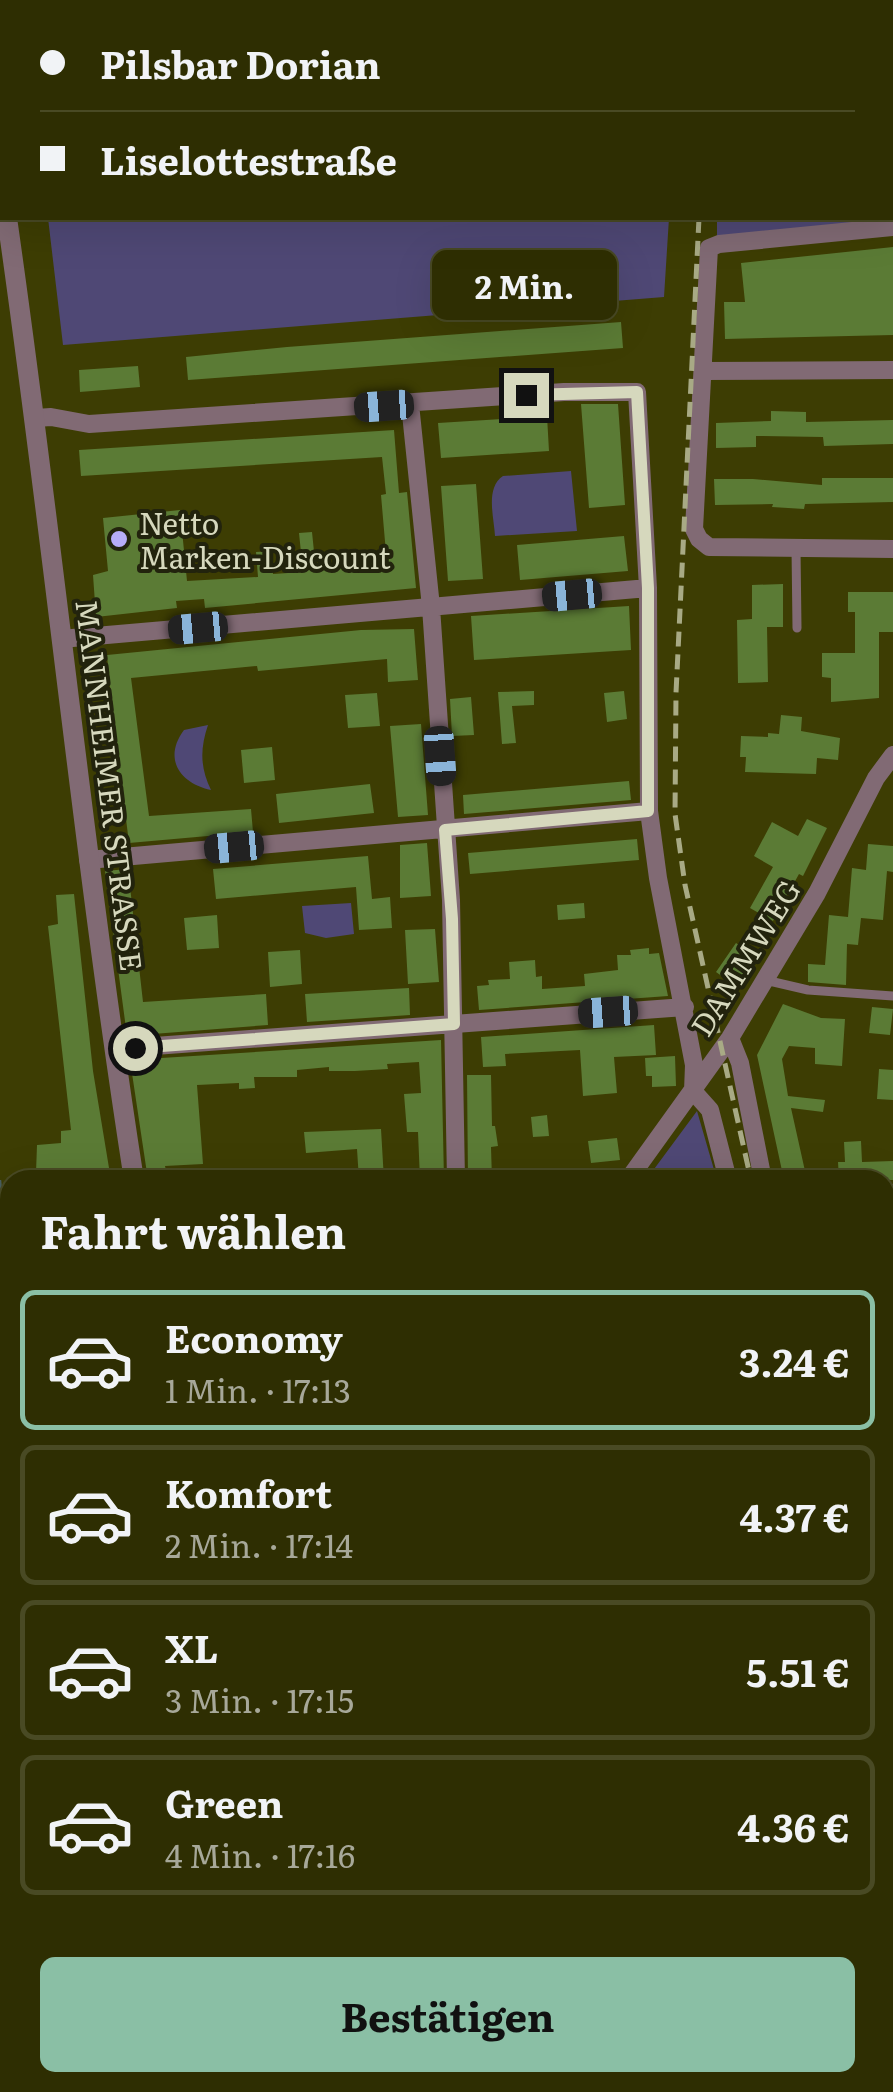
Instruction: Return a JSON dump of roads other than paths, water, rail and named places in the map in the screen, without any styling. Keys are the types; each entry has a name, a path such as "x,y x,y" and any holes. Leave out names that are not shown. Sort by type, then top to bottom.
{"street":[{"name":"MANNHEIMER STRASSE","path":"8,220 36,418 88,860 132,1170"},
{"path":"893,227 710,248 694,529 699,540 709,547 893,549"},
{"path":"703,372 893,370"},
{"path":"36,418 89,424 564,392 637,392 648,588 648,811 694,1065 693,1091 710,1110 725,1170"},
{"path":"410,404 431,607 452,919 456,1170"},
{"path":"62,639 648,588"},
{"name":"DAMMWEG","path":"635,1170 730,1042 816,893 876,778 893,755"},
{"path":"88,860 648,811"},
{"path":"114,1049 684,1007"},
{"path":"730,1042 761,1170"}],"lane":[{"path":"796,549 797,628"},
{"path":"765,980 808,990 893,996"}],"railway":[{"path":"699,220 676,693 675,814 685,885 749,1170"}],"place":[{"name":"Netto Marken-Discount","path":"119,539"}]}
